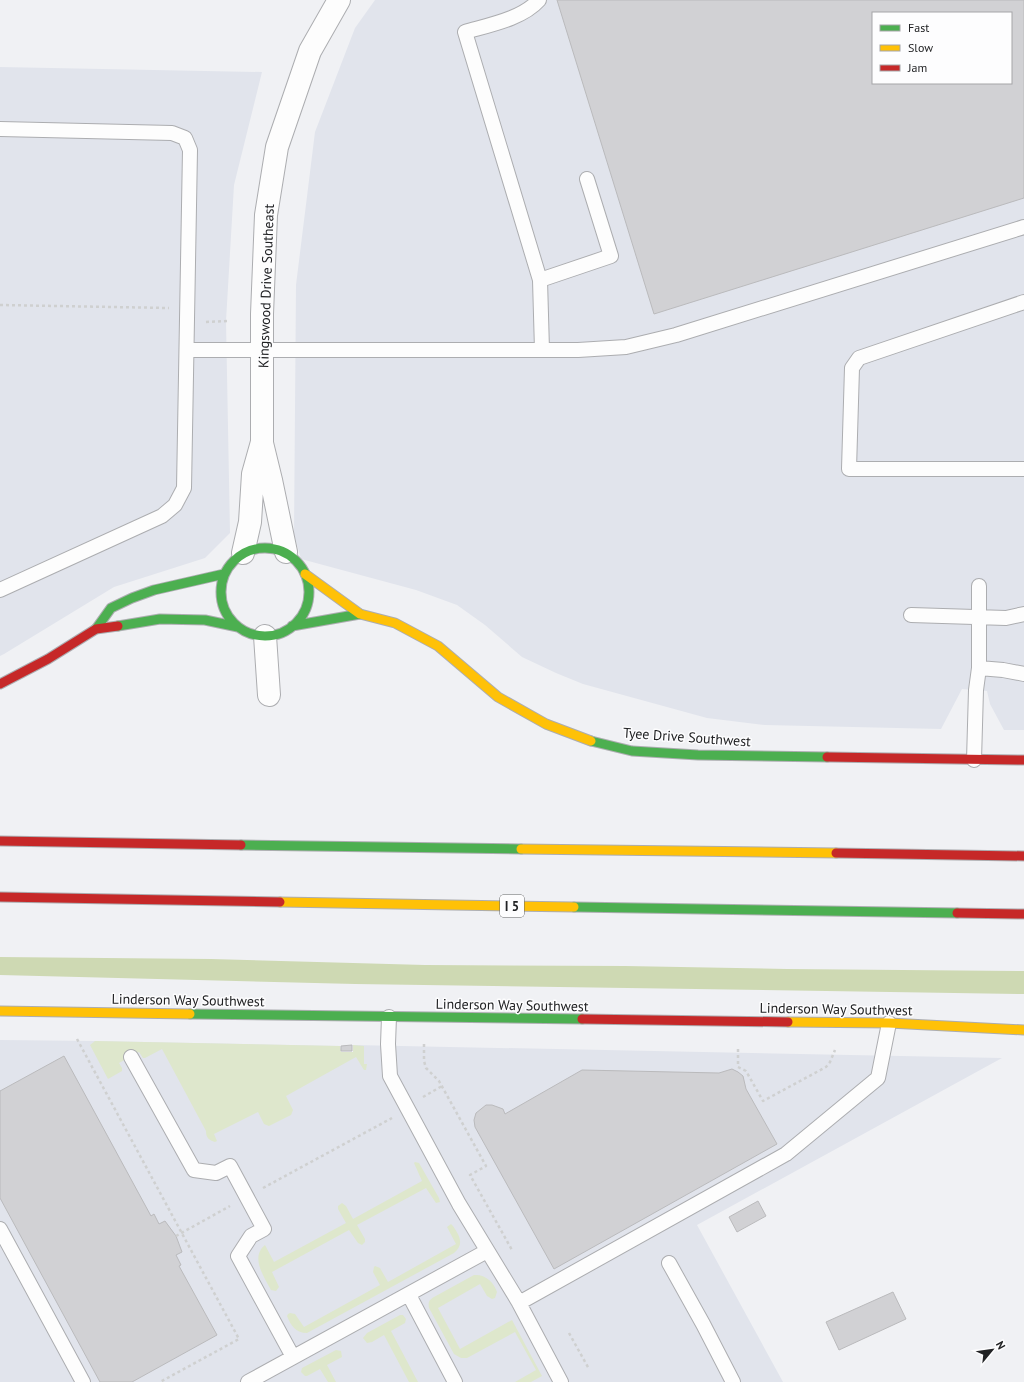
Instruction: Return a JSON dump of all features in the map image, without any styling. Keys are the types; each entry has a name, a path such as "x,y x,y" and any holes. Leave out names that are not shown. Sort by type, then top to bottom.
{"main road":[{"path":"238,627 228,616 222,603 221,588 224,574 232,562 244,552 258,548 272,548 286,552"},
{"name":"Tyee Drive Southwest","path":"265,636 279,633 292,626 302,616 308,602 309,588 305,574 297,562 286,552"},
{"path":"0,684 48,659 96,629 111,608 154,590 224,574"},
{"name":"Tyee Drive Southwest","path":"305,574 360,614 395,623 438,646 498,697 546,724 586,740 632,751 698,755 1024,760"},
{"name":"Tyee Drive Southwest","path":"292,626 360,614"},
{"path":"96,629 160,619 205,620 238,627 251,633 265,636"},
{"path":"0,841 1024,856"},
{"name":"I 5","path":"0,897 1024,914"},
{"name":"Linderson Way Southwest","path":"0,1011 889,1023 1024,1030"}],"street":[{"name":"Kingswood Drive Southeast","path":"286,552 262,442 262,349 266,215 277,147 310,51 338,0"},
{"name":"Kingswood Drive Southeast","path":"244,552 250,522 253,474 262,442"},
{"path":"265,636 269,696"}],"lane":[{"path":"539,0 532,8 521,14 465,32 540,280 542,350"},
{"path":"0,129 172,133 185,138 190,150 184,488 175,505 162,516 0,590"},
{"path":"540,280 611,256 587,179"},
{"path":"187,350 578,350 626,347 676,335 1024,227"},
{"path":"1024,302 859,358 852,368 849,469 1024,469"},
{"path":"974,760 976,690 979,668 978,586"},
{"path":"911,615 1006,618 1024,614"},
{"path":"979,668 1024,674"},
{"path":"389,1017 388,1044 390,1076 459,1204 519,1304 561,1382"},
{"path":"519,1304 786,1154 878,1078 889,1023"},
{"path":"131,1057 194,1170 216,1173 230,1166 247,1197 264,1229 251,1236 238,1256 293,1358"},
{"path":"0,1229 83,1382"},
{"path":"248,1382 487,1251"},
{"path":"669,1263 733,1382"},
{"path":"409,1295 455,1382"}],"path":[{"path":"0,305 168,308 206,322 229,321"},
{"path":"77,1039 239,1339 160,1382"},
{"path":"424,1044 424,1061 426,1068 439,1081 486,1166 470,1175 514,1254"},
{"path":"738,1049 738,1072"},
{"path":"738,1067 746,1071 763,1101 826,1067 835,1050"},
{"path":"422,1098 442,1086"},
{"path":"258,1191 392,1118"},
{"path":"176,1236 234,1204"},
{"path":"569,1333 589,1369"}],"shaded area":[{"path":"375,0 1024,0 1024,730 1004,730 990,704 987,691 962,689 941,729 765,725 707,718 583,684 556,673 522,657 485,625 457,605 416,590 301,559 294,534 296,285 315,132 355,28"},
{"path":"0,67 262,72 234,185 226,321 230,533 205,558 114,587 0,656"},
{"path":"0,1040 340,1046 341,1052 353,1052 353,1045 1002,1058 697,1225 783,1382 0,1382"}],"green space":[{"path":"0,957 211,959 425,965 1024,971 1024,994 355,984 0,975"},
{"path":"95,1041 340,1046 341,1052 353,1052 353,1045 364,1046 364,1064 367,1064 366,1070 364,1070 356,1057 286,1096 293,1110 291,1115 269,1126 264,1124 258,1112 214,1134 217,1141 215,1142 207,1137 206,1131 162,1049 145,1058 143,1058 139,1052 119,1063 122,1071 108,1079 90,1045"},
{"path":"414,1163 419,1163 440,1202 436,1203 426,1188 357,1225 365,1239 365,1242 362,1245 358,1243 349,1230 272,1272 279,1287 276,1291 271,1290 262,1273 258,1261 261,1250 265,1245 274,1262 346,1223 338,1209 338,1206 342,1203 346,1206 353,1219 422,1181"},
{"path":"451,1224 460,1240 459,1246 454,1253 307,1333 300,1332 290,1323 287,1316 290,1313 295,1314 304,1327 380,1285 373,1272 375,1266 380,1268 388,1282 456,1244 447,1227"},
{"path":"474,1275 485,1277 491,1282 496,1288 497,1292 495,1298 492,1299 487,1296 480,1284 438,1308 460,1349 512,1320 542,1376 531,1382 515,1382 536,1370 515,1332 467,1358 461,1358 454,1354 429,1308 429,1303 434,1297"},
{"path":"400,1315 403,1315 406,1319 405,1323 391,1331 418,1382 409,1382 384,1335 372,1342 367,1343 363,1338 367,1333"},
{"path":"336,1350 341,1351 342,1357 327,1365 336,1382 328,1382 320,1369 307,1376 301,1372 302,1368"}],"building":[{"path":"557,0 1024,0 1024,198 654,314"},
{"path":"352,1045 352,1051 341,1051 341,1046"},
{"path":"64,1056 151,1216 154,1214 159,1224 165,1221 176,1236 182,1252 176,1255 181,1265 179,1266 217,1335 132,1382 100,1382 0,1198 0,1091"},
{"path":"732,1069 743,1076 746,1089 777,1144 554,1269 475,1127 474,1120 476,1113 486,1105 492,1105 503,1109 505,1114 582,1070 719,1073"},
{"path":"758,1201 766,1216 737,1232 729,1217"},
{"path":"893,1292 906,1319 839,1350 826,1322"}],"traffic: fast":[{"path":"265,548 282,551 296,561 306,575 309,592 306,609 296,623 282,633 265,636 248,633 234,623 224,609 221,592 224,575 234,561 248,551 265,548"},
{"path":"96,629 111,608 132,598 154,590 224,574"},
{"path":"292,626 360,614"},
{"path":"118,626 160,619 205,620 238,627"},
{"path":"591,741 632,751 698,755 827,757"},
{"path":"241,845 521,849"},
{"path":"574,907 957,913"},
{"path":"190,1014 582,1019"}],"traffic: slow":[{"path":"305,574 360,614 395,623 438,646 498,697 546,724 591,741"},
{"path":"521,849 836,853"},
{"path":"280,902 574,907"},
{"path":"0,1011 190,1014"},
{"path":"788,1022 889,1023 1024,1030"}],"traffic: jam":[{"path":"0,684 48,659 96,629 118,626"},
{"path":"827,757 1024,760"},
{"path":"0,841 241,845"},
{"path":"836,853 1024,856"},
{"path":"0,897 280,902"},
{"path":"957,913 1024,914"},
{"path":"582,1019 788,1022"}]}
